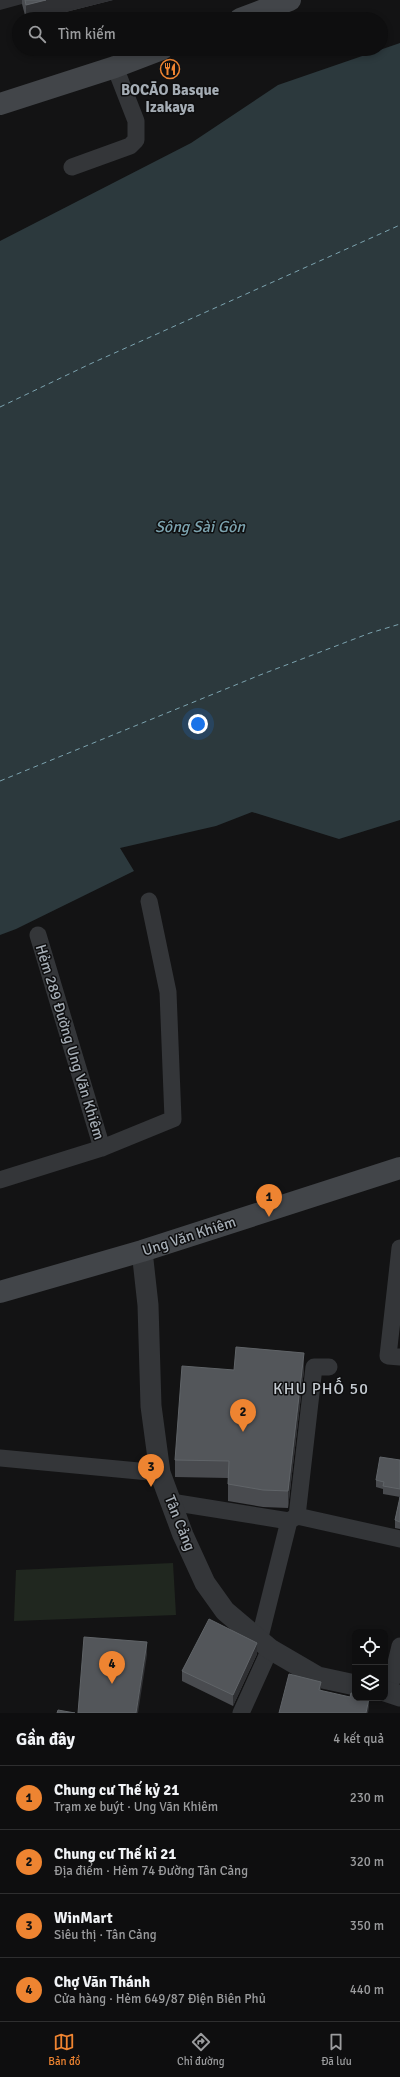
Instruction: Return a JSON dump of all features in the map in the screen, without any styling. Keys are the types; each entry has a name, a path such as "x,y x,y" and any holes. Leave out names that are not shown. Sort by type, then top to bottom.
{"main road":[{"path":"258,12 288,0"},
{"path":"0,104 115,67 144,56"},
{"name":"Ung Văn Khiêm","path":"0,1292 142,1251 400,1168"}],"street":[{"path":"72,167 130,146 136,140 136,121 115,67"},
{"path":"0,1180 102,1148 173,1119 168,992 149,901"},
{"name":"Hẻm 289 Đường Ung Văn Khiêm","path":"38,935 102,1148"},
{"path":"400,1248 388,1356 400,1357"},
{"name":"Tân Cảng","path":"142,1251 148,1305 152,1406 160,1473 183,1535 205,1583 225,1611 265,1645 318,1677 352,1684"},
{"path":"241,1713 265,1645 293,1519 314,1367 329,1367"},
{"path":"0,1458 160,1473"},
{"path":"171,1502 293,1519 400,1539"},
{"path":"391,1693 400,1646"}],"shaded area":[{"path":"173,1563 176,1615 14,1621 16,1570"}],"water":[{"name":"Sông Sài Gòn","path":"400,43 400,820 339,839 252,812 216,826 120,848 134,871 16,929 0,935 0,241 191,143 278,85 362,56 388,56 388,47"}],"building":[{"path":"25,0 46,0 26,5"},
{"path":"236,1347 304,1353 288,1491 263,1490 228,1484 229,1461 175,1460 182,1366 234,1370"},
{"path":"380,1457 400,1460 400,1489 383,1486 384,1482 376,1480"},
{"path":"400,1497 400,1522 395,1520"},
{"path":"209,1619 257,1643 233,1695 182,1671"},
{"path":"84,1637 147,1642 136,1713 78,1713"},
{"path":"289,1674 321,1682 319,1690 350,1697 351,1693 352,1701 368,1701 366,1713 279,1713"},
{"path":"58,1710 75,1713 57,1713"}],"ferry route":[{"path":"0,407 90,364 400,225"},
{"path":"0,781 260,675 370,633 400,624"}],"place":[{"name":"BOCĀO Basque Izakaya","path":"170,69"},
{"name":"Chung cư Thế kỷ 21","path":"269,1217"},
{"name":"Chung cư Thế kỉ 21","path":"243,1432"},
{"name":"WinMart","path":"151,1487"},
{"name":"Chợ Văn Thánh","path":"112,1684"}],"district":[{"name":"KHU PHỐ 50","path":"321,1389"}]}
